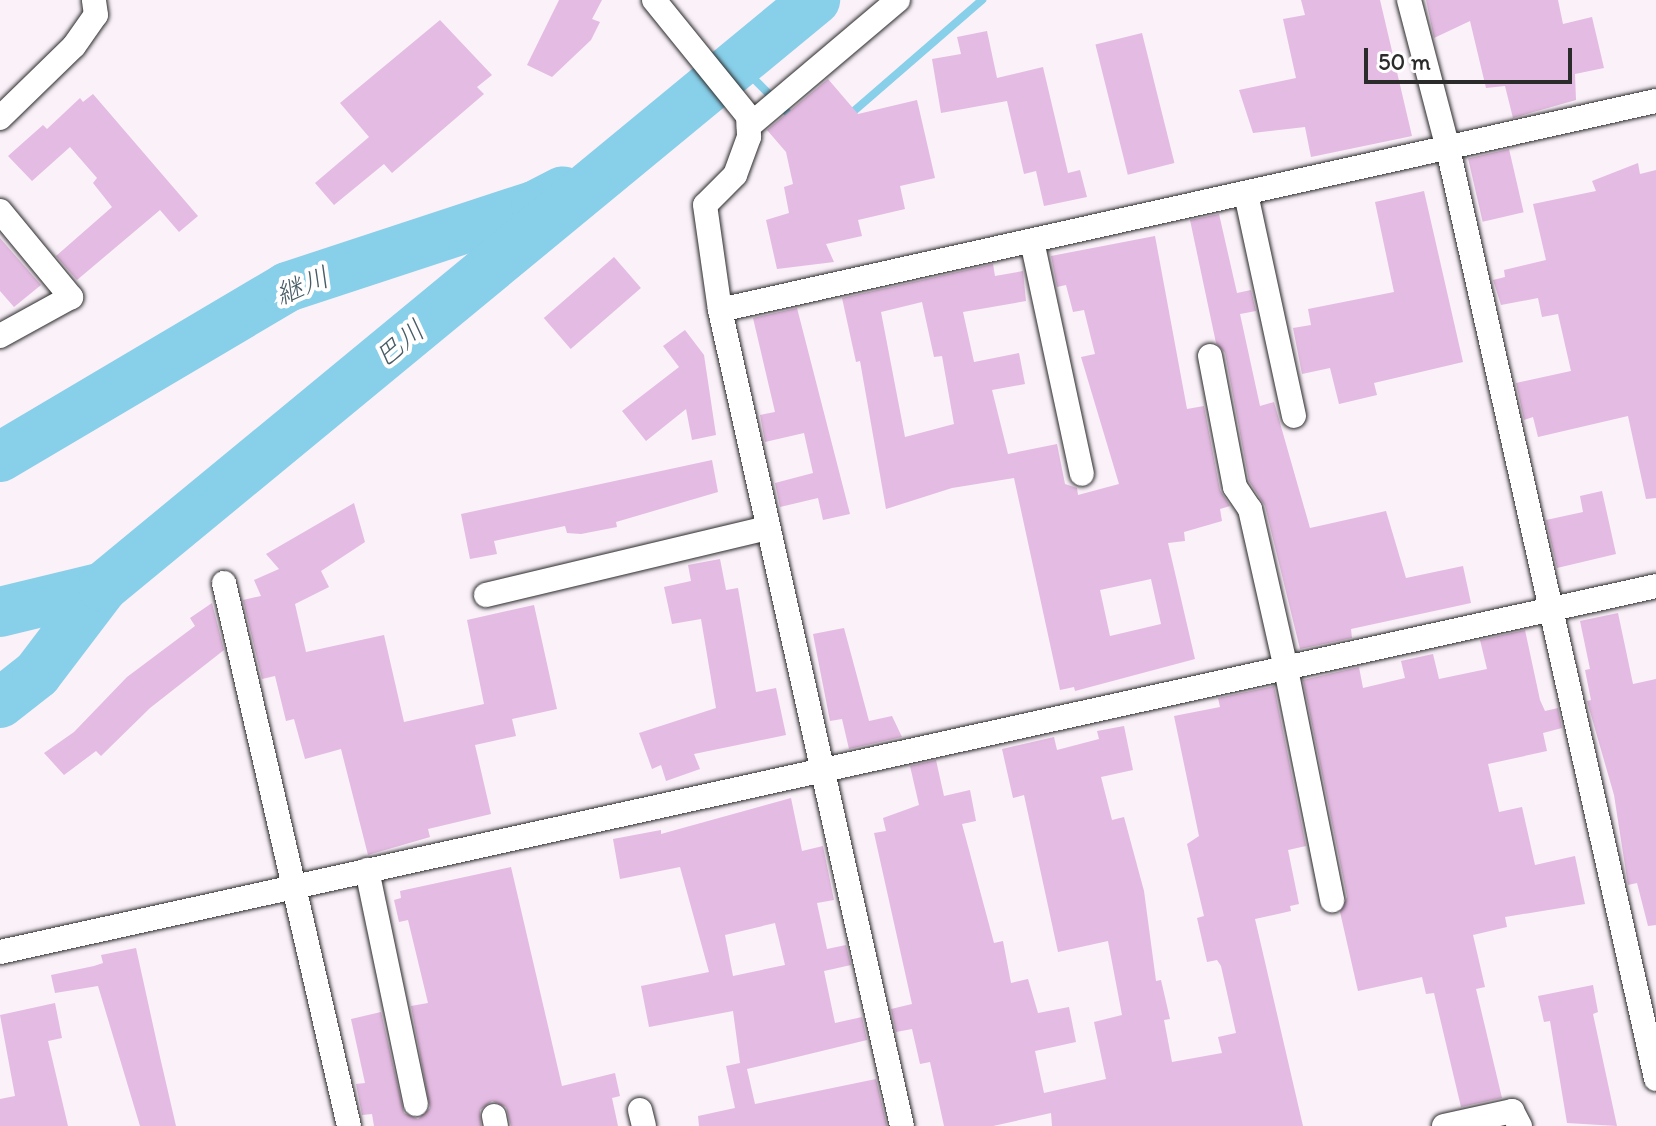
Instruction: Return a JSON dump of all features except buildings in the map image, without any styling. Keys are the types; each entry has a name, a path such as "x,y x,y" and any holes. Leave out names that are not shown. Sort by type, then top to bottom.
{"street":[{"path":"0,118 74,46 96,15 94,0"},
{"path":"898,0 749,121 735,175 705,205 720,310 902,1126"},
{"path":"1409,0 1448,149 1656,1079"},
{"path":"657,4 749,121"},
{"path":"720,310 1656,101"},
{"path":"1246,194 1294,416"},
{"path":"0,211 71,297 0,336"},
{"path":"1032,241 1082,474"},
{"path":"1210,356 1235,487 1250,509 1286,669 1332,900"},
{"path":"486,595 768,528"},
{"path":"224,583 349,1126"},
{"path":"0,952 1656,586"},
{"path":"367,870 416,1104"},
{"path":"1444,1126 1512,1111 1520,1126"}],"waterway":[{"name":"巴川","path":"0,703 37,674 103,587 815,0"},
{"path":"847,117 982,0"},
{"path":"740,65 794,119"},
{"name":"継川","path":"0,457 287,287 536,205 563,191"},
{"path":"0,612 103,587"}]}
